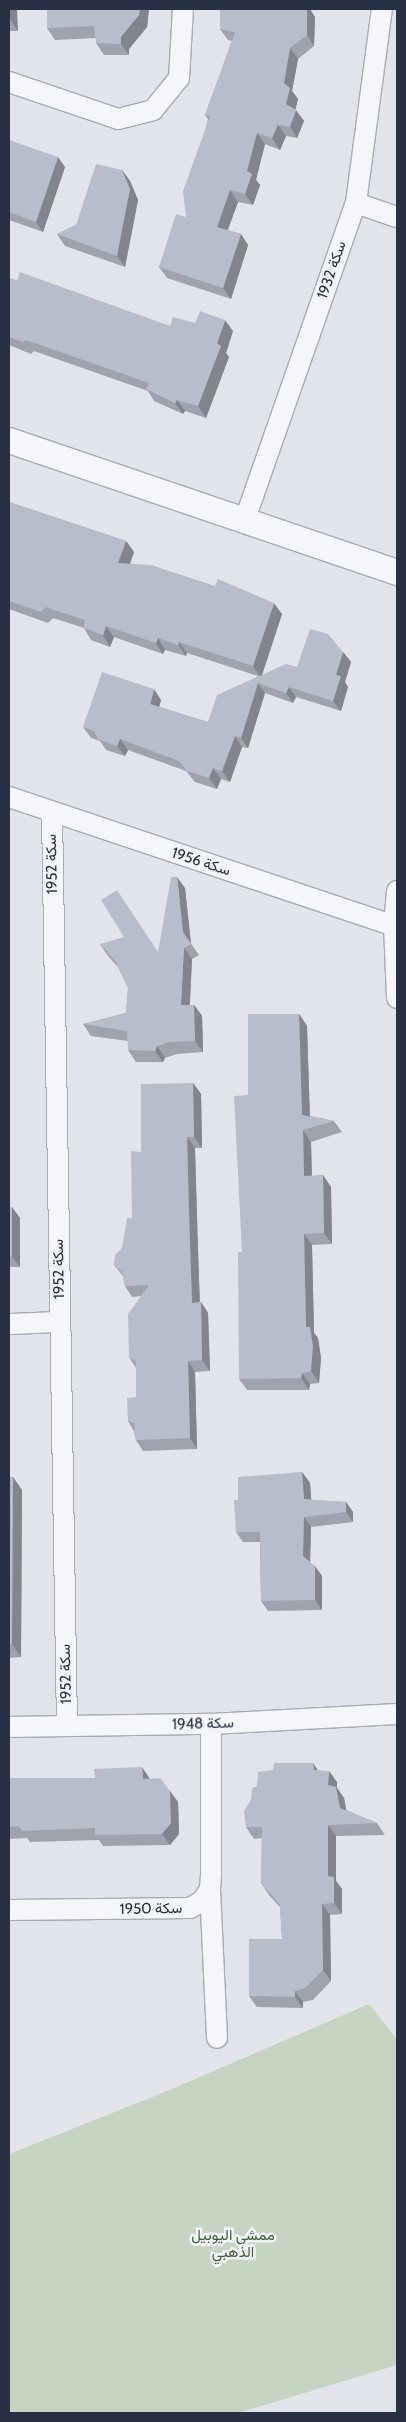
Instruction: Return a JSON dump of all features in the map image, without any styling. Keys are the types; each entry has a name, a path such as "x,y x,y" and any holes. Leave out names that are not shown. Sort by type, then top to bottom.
{"street":[{"path":"9,82 118,119 154,110 179,78 183,9"},
{"name":"سكة 1932","path":"244,522 356,203 382,9"},
{"path":"356,203 397,217"},
{"path":"9,440 244,522 397,572"},
{"name":"سكة 1956","path":"9,798 394,926"},
{"name":"سكة 1952","path":"52,812 67,1726"},
{"path":"397,891 394,926 397,998"},
{"path":"9,1324 59,1322"},
{"name":"سكة 1948","path":"9,1727 211,1724 397,1714"},
{"path":"211,1724 210,1888 217,2038"},
{"name":"سكة 1950","path":"9,1910 190,1908 202,1901 210,1888"}],"green space":[{"name":"ممشى اليوبيل الذهبي","path":"369,2004 397,2039 397,2365 238,2413 9,2413 9,2154 165,2092"}],"building":[{"path":"47,9 140,9 139,15 121,37 121,44 96,43 94,26 47,28"},
{"path":"220,9 307,9 307,35 290,48 284,83 290,88 286,104 296,110 290,127 278,125 272,138 257,133 247,171 252,174 245,194 230,190 217,227 241,234 223,288 159,267 176,214 186,217 183,191 210,116 205,115 235,32 220,29"},
{"path":"9,140 58,157 36,222 9,212"},
{"path":"96,164 122,170 130,189 117,256 57,234 76,225"},
{"path":"20,272 170,326 173,317 195,323 200,311 225,320 217,343 221,346 198,406 177,400 175,403 146,389 149,383 26,340 23,342 9,337 9,278 17,281"},
{"path":"9,502 126,541 118,563 151,565 215,586 218,579 274,603 253,666 179,642 178,645 158,638 156,643 106,626 103,635 84,628 85,620 45,607 41,612 9,601"},
{"path":"310,629 328,634 343,652 336,675 341,676 333,701 289,687 286,693 258,683 241,738 235,736 222,771 213,768 209,778 187,771 179,761 120,739 117,746 98,739 94,731 83,727 102,672 154,689 150,704 208,722 217,695 286,664 297,667"},
{"path":"171,877 177,877 183,932 191,944 184,948 181,1005 194,1005 195,1041 169,1042 157,1046 155,1051 128,1050 127,1031 83,1024 126,1013 128,988 116,962 100,944 124,937 101,900 117,890 158,952"},
{"path":"248,1014 299,1014 302,1115 334,1121 303,1130 304,1176 323,1175 324,1233 304,1234 306,1327 310,1327 313,1346 311,1371 302,1373 301,1378 239,1379 238,1252 242,1252 234,1096 248,1095"},
{"path":"193,1083 194,1137 187,1137 189,1218 192,1303 201,1302 202,1360 188,1361 190,1438 136,1440 134,1423 128,1421 127,1398 136,1397 136,1362 129,1357 128,1314 149,1285 125,1286 122,1272 114,1265 115,1255 122,1248 127,1218 132,1218 131,1151 141,1152 141,1084"},
{"path":"9,1207 12,1207 12,1257 9,1257"},
{"path":"302,1472 304,1499 346,1502 346,1512 304,1517 303,1556 315,1566 315,1600 261,1601 260,1532 236,1532 234,1500 238,1500 238,1477"},
{"path":"9,1477 13,1477 12,1644 9,1644"},
{"path":"274,1763 313,1763 314,1770 329,1771 328,1785 336,1787 340,1808 377,1823 328,1825 328,1876 334,1877 334,1903 322,1904 323,1970 305,1988 295,1991 295,1997 249,1996 249,1939 282,1939 280,1905 261,1883 262,1827 246,1827 244,1811 251,1800 252,1788 257,1786 258,1772 273,1770"},
{"path":"142,1767 143,1779 160,1778 170,1791 171,1823 162,1834 95,1835 95,1828 22,1831 19,1826 9,1827 10,1778 95,1778 94,1769"}]}
